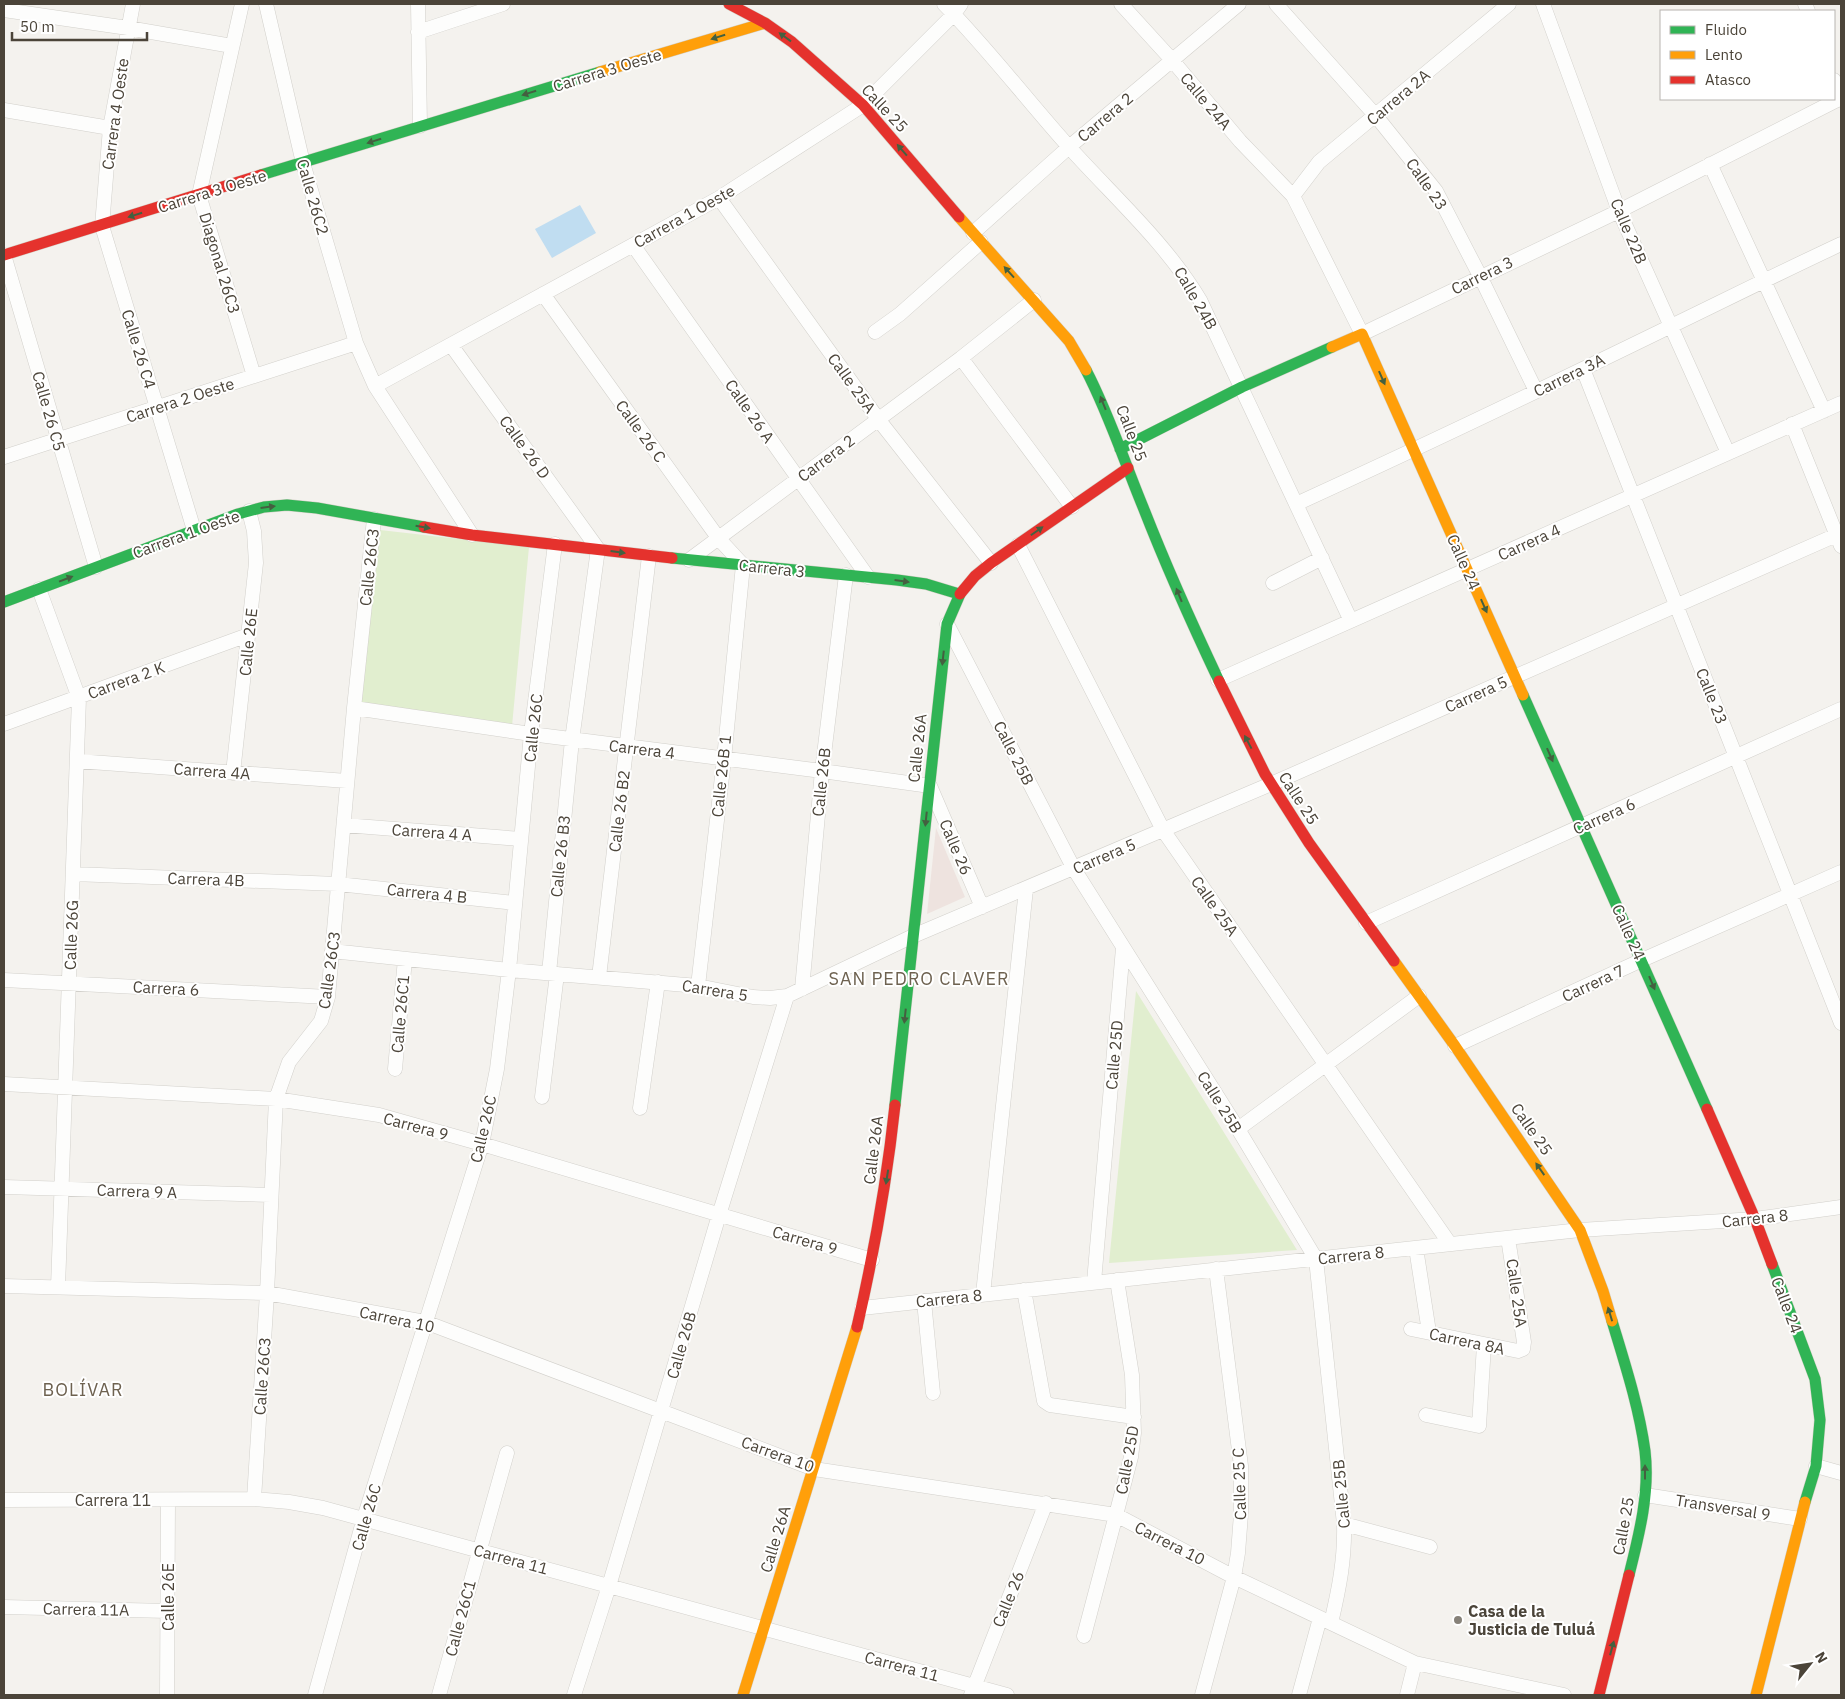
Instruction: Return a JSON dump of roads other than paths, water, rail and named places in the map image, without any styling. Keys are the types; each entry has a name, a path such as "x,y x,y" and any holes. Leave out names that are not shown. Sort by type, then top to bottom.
{"street":[{"name":"Carrera 4 Oeste","path":"102,226 110,128 133,4"},
{"name":"Diagonal 26C3","path":"242,4 199,195 254,376"},
{"name":"Calle 26C2","path":"266,4 303,163 356,343 375,386"},
{"path":"418,4 420,126"},
{"path":"418,32 503,4"},
{"name":"Calle 25","path":"729,4 765,23 792,42 863,105 1069,341 1103,402 1185,610 1242,730 1271,784 1309,843 1455,1046 1580,1230 1603,1291 1631,1383 1645,1452 1645,1495 1640,1533 1599,1695"},
{"name":"Calle 24A","path":"1121,4 1172,60 1240,141 1293,196"},
{"name":"Carrera 2","path":"875,332 900,314 1069,147 1239,4"},
{"name":"Calle 23","path":"1276,4 1376,116 1436,191 1536,391"},
{"name":"Carrera 2A","path":"1293,196 1319,162 1509,4"},
{"name":"Calle 22B","path":"1543,4 1619,210 1728,453"},
{"name":"Carrera 1 Oeste","path":"375,386 719,198 863,105 953,7"},
{"name":"Calle 24B","path":"953,7 1069,147 1168,253 1186,275 1242,387 1351,621"},
{"path":"4,10 128,28 232,46"},
{"name":"Carrera 3 Oeste","path":"4,255 420,126 765,23"},
{"path":"1835,83 1841,99"},
{"name":"Carrera 3","path":"1120,449 1242,387 1362,334 1619,210 1841,99"},
{"path":"4,110 110,128"},
{"path":"1710,164 1824,410"},
{"name":"Calle 24","path":"1293,196 1362,334 1642,960 1755,1219 1815,1380 1820,1420 1816,1466 1800,1519 1756,1695"},
{"name":"Calle 25A","path":"719,198 878,419 991,563"},
{"name":"Calle 26 C4","path":"102,226 194,530"},
{"name":"Carrera 3A","path":"1296,504 1414,450 1841,244"},
{"name":"Calle 26 A","path":"633,245 868,577"},
{"name":"Calle 26 C5","path":"4,255 96,567"},
{"name":"Calle 26 C","path":"543,294 719,539 743,565"},
{"name":"Carrera 2","path":"689,560 961,358 1034,300"},
{"name":"Carrera 2 Oeste","path":"4,457 356,343"},
{"name":"Calle 26 D","path":"451,345 598,549"},
{"path":"961,358 1072,507"},
{"name":"Calle 23","path":"1583,369 1841,1023"},
{"path":"375,386 472,535"},
{"name":"Carrera 4","path":"1218,680 1841,403"},
{"path":"1792,424 1840,538"},
{"path":"959,594 970,580 991,563 1128,468"},
{"name":"Carrera 1 Oeste","path":"4,602 194,530 264,507 287,505 317,508 374,519"},
{"name":"Calle 26E","path":"233,772 256,563 254,531 249,511"},
{"name":"Carrera 3","path":"374,519 472,535 649,556 926,584 959,594"},
{"name":"Calle 26C3","path":"254,1499 267,1294 276,1099 289,1062 321,1021 328,997 354,708 374,519"},
{"name":"Carrera 5","path":"332,951 509,970 698,986 752,997 770,998 787,996 914,936 1271,784 1676,606 1840,538"},
{"name":"Calle 26C","path":"315,1695 364,1518 482,1144 497,1069 509,970 531,734 556,544"},
{"name":"Calle 25A","path":"1018,545 1163,830 1450,1244"},
{"path":"572,740 598,549"},
{"name":"Calle 26 B2","path":"599,977 649,556"},
{"path":"1273,583 1322,558"},
{"name":"Calle 26B 1","path":"698,986 724,759 743,565"},
{"name":"Calle 26B","path":"802,989 822,770 846,575"},
{"name":"Calle 26G","path":"39,588 79,698 58,1288"},
{"name":"Calle 26A","path":"743,1695 856,1332 872,1260 888,1166 947,624 959,594"},
{"name":"Calle 25B","path":"947,624 1074,869 1238,1130 1316,1259 1345,1546 1342,1574 1299,1695"},
{"name":"Carrera 2 K","path":"4,724 248,635"},
{"name":"Carrera 4","path":"354,708 572,740 822,770 930,786"},
{"name":"Carrera 6","path":"1366,923 1841,709"},
{"name":"Calle 26 B3","path":"542,1097 572,740"},
{"name":"Carrera 4A","path":"77,761 347,781"},
{"name":"Calle 26","path":"930,786 982,907"},
{"name":"Carrera 4 A","path":"344,825 521,839"},
{"name":"Carrera 7","path":"1455,1046 1642,960 1841,872"},
{"name":"Carrera 4B","path":"73,874 338,884"},
{"name":"Carrera 4 B","path":"338,884 515,903"},
{"path":"983,1294 1026,889"},
{"name":"Calle 25D","path":"1094,1282 1124,948"},
{"name":"Calle 26C1","path":"395,1069 405,959"},
{"name":"Carrera 6","path":"4,980 328,997"},
{"path":"640,1108 658,982"},
{"name":"Calle 26B","path":"574,1695 609,1586 719,1215 787,996"},
{"path":"1238,1130 1325,1063 1419,996"},
{"name":"Carrera 9","path":"4,1084 276,1099 379,1115 872,1260"},
{"name":"Carrera 9 A","path":"4,1187 271,1195"},
{"name":"Carrera 8","path":"862,1308 1580,1230 1755,1219 1841,1207"},
{"name":"Calle 25A","path":"1508,1238 1524,1342 1523,1348"},
{"path":"1416,1248 1429,1332"},
{"name":"Calle 25 C","path":"1202,1695 1234,1576 1241,1514 1240,1466 1216,1269"},
{"name":"Calle 25D","path":"1084,1636 1131,1457 1134,1417 1132,1375 1118,1280"},
{"name":"Carrera 10","path":"4,1286 267,1294 425,1322 814,1469 1116,1515 1234,1576 1415,1663 1564,1695"},
{"path":"1024,1290 1044,1401 1050,1405 1134,1417"},
{"path":"924,1301 933,1393"},
{"name":"Carrera 8A","path":"1411,1329 1518,1351 1523,1348"},
{"path":"1426,1415 1479,1426 1484,1345"},
{"name":"Calle 26C1","path":"440,1695 507,1453"},
{"path":"1816,1466 1841,1473"},
{"name":"Transversal 9","path":"1645,1495 1800,1519"},
{"name":"Carrera 11","path":"4,1500 254,1499 315,1507 364,1518 764,1628 972,1691 1007,1695"},
{"name":"Calle 26E","path":"167,1695 168,1500"},
{"name":"Calle 26","path":"972,1691 1046,1504"},
{"path":"1344,1524 1430,1547"},
{"name":"Carrera 11A","path":"4,1607 168,1611"},
{"path":"1407,1695 1415,1663"}],"water":[{"path":"580,205 596,233 552,258 535,229"}],"place":[{"name":"Casa de la Justicia de Tuluá","path":"1458,1620"}],"district":[{"name":"SAN PEDRO CLAVER","path":"919,979"},
{"name":"BOLÍVAR","path":"83,1390"}]}
